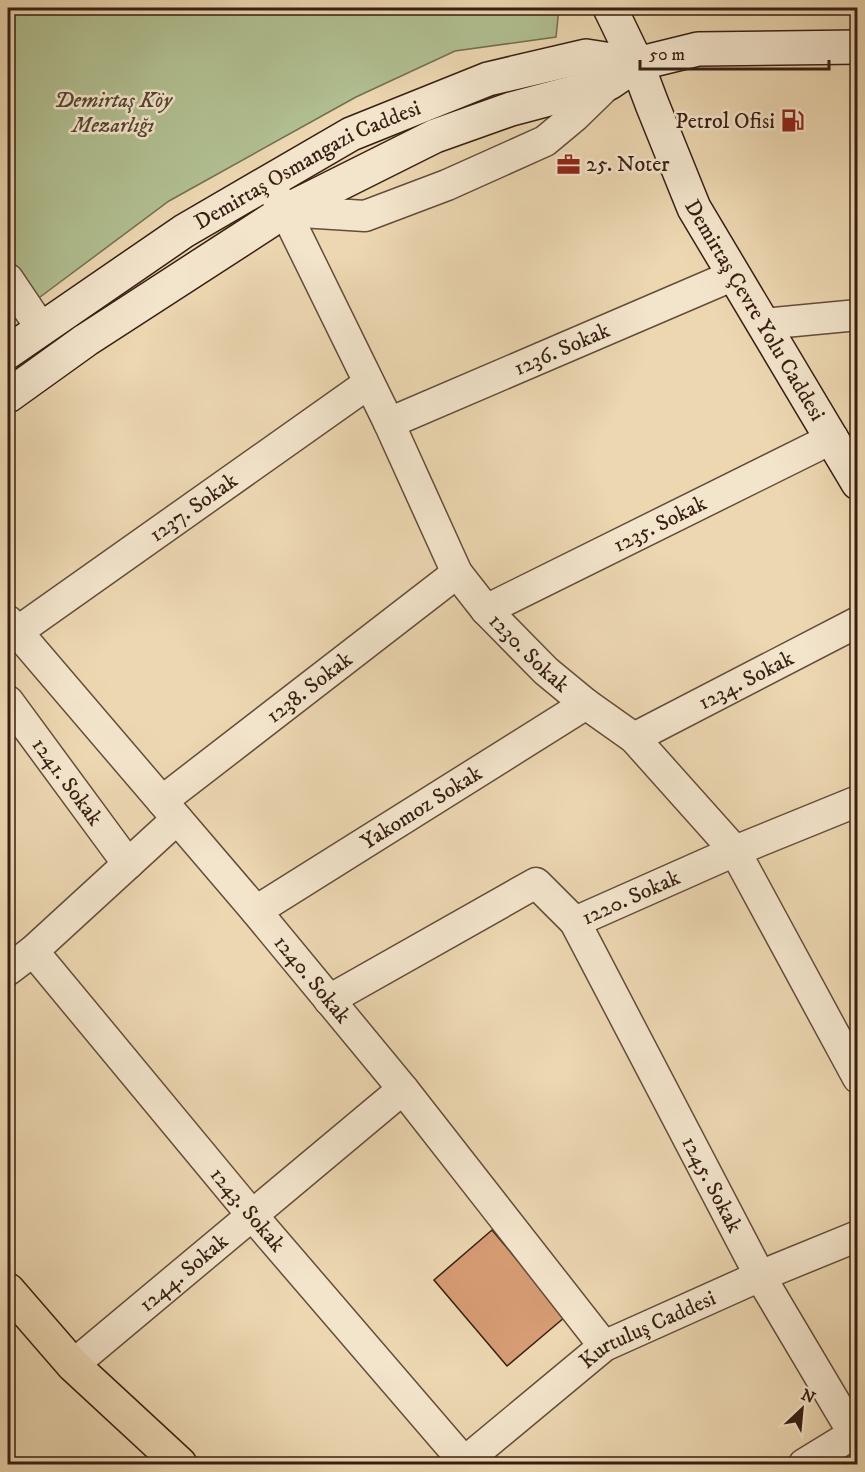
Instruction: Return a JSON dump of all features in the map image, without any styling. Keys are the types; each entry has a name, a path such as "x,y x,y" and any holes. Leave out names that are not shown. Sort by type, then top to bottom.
{"main road":[{"name":"Demirtaş Çevre Yolu Caddesi","path":"610,8 638,64 694,208 858,483"},
{"name":"Demirtaş Osmangazi Caddesi","path":"8,396 86,340 285,211 435,136 510,109 609,83 638,64 698,50 858,47"},
{"name":"Demirtaş Osmangazi Caddesi","path":"8,352 184,231 351,134 488,79 586,56 638,64"},
{"path":"8,1290 73,1365 180,1464"}],"street":[{"name":"Demirtaş Osmangazi Caddesi","path":"285,211 365,216 447,185 545,141 609,83"},
{"name":"1230. Sokak","path":"268,182 285,211 389,423 457,573 486,610 546,671 586,704 634,738 735,851 858,1078"},
{"name":"1236. Sokak","path":"389,423 734,275"},
{"path":"8,279 41,328"},
{"path":"763,324 858,315"},
{"name":"1237. Sokak","path":"12,626 369,383"},
{"name":"1235. Sokak","path":"486,610 832,438"},
{"name":"1238. Sokak","path":"8,970 33,951 128,864 170,810 457,573"},
{"name":"1234. Sokak","path":"634,738 858,622"},
{"name":"1240. Sokak","path":"12,626 256,911 403,1089 604,1346"},
{"name":"1241. Sokak","path":"8,701 128,864"},
{"name":"Yakomoz Sokak","path":"256,911 586,704"},
{"name":"1220. Sokak","path":"329,1000 536,883 575,922 735,851 858,801"},
{"name":"1245. Sokak","path":"575,922 760,1276 855,1438"},
{"name":"1243. Sokak","path":"33,951 251,1214 464,1464"},
{"name":"1244. Sokak","path":"73,1365 403,1089"},
{"name":"Kurtuluş Caddesi","path":"464,1464 604,1346 760,1276 858,1236"},
{"path":"804,1464 855,1438"}],"green space":[{"name":"Demirtaş Köy Mezarlığı","path":"8,8 559,8 556,37 455,51 356,97 169,201 36,300 8,257"}],"building":[{"path":"492,1230 565,1317 507,1366 434,1280"}],"place":[{"name":"Petrol Ofisi","path":"793,121"},
{"name":"25. Noter","path":"568,164"}]}
